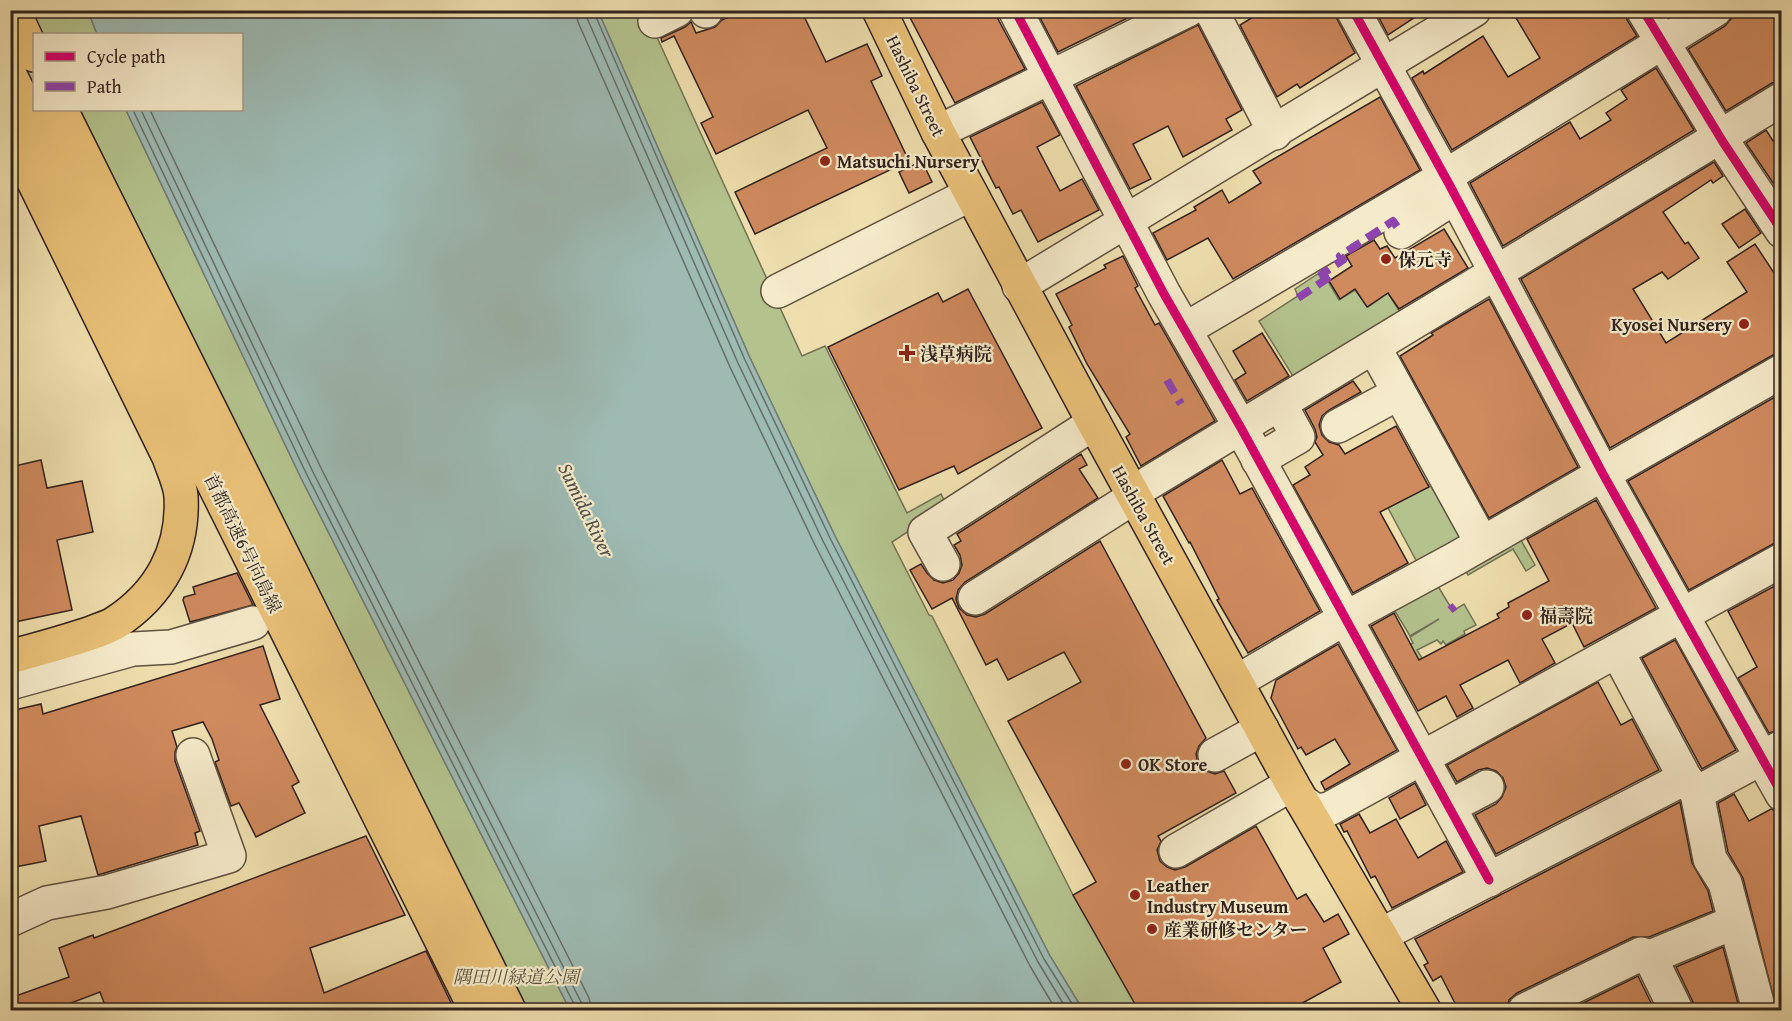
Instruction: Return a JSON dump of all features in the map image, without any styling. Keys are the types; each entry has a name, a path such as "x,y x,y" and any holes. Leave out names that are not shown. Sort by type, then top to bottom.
{"main road":[{"path":"13,10 33,53"},
{"path":"33,10 44,33"},
{"name":"Hashiba Street","path":"879,10 938,132 1019,286 1297,792 1424,1011"},
{"name":"首都高速6号向島線","path":"10,75 476,1011"},
{"name":"首都高速6号向島線","path":"62,111 509,1011"},
{"path":"82,111 243,455 286,563"},
{"path":"10,134 169,457 181,494 180,525 175,552 159,583 139,604 114,624 74,639 10,657"},
{"path":"452,898 487,939 524,1011"}],"street":[{"path":"1015,10 1126,223 1421,758 1491,880"},
{"path":"938,132 1188,10"},
{"path":"1211,10 1275,133"},
{"path":"1353,10 1682,616 1771,753 1782,794"},
{"path":"1019,286 1275,133 1474,10"},
{"path":"1643,10 1720,136 1782,231"},
{"path":"1187,334 1191,326 1450,187 1715,10"},
{"path":"975,597 1241,428 1782,99"},
{"path":"1401,232 1450,187"},
{"path":"778,291 971,194"},
{"path":"1374,347 1482,543"},
{"path":"1236,682 1782,371"},
{"path":"1338,426 1399,393"},
{"path":"1258,460 1298,437 1280,404"},
{"path":"943,564 925,532 1094,423"},
{"path":"1176,851 1297,792 1315,811 1329,808 1782,560"},
{"path":"10,683 133,649 171,647 253,623"},
{"path":"1617,651 1691,785 1710,859 1725,883 1759,1011"},
{"path":"1215,755 1262,729"},
{"path":"1381,935 1691,785 1771,753"},
{"path":"10,920 47,903 107,892 229,856 193,755"},
{"path":"1449,807 1487,787"},
{"path":"1525,1011 1641,954 1650,957 1735,922"},
{"path":"1650,957 1676,1011"}],"green space":[{"name":"隅田川緑道公園","path":"10,11 88,11 97,33 33,33 33,111 126,111 301,478 570,1010 495,1010 312,640 11,163"},
{"path":"598,11 645,11 802,356 825,346 907,513 941,494 947,506 892,542 929,615 932,616 1073,895 1140,1010 1083,1010 1050,956 835,536 750,358"},
{"path":"1322,271 1339,300 1355,290 1368,307 1388,293 1403,317 1296,381 1259,321 1298,296 1295,289"},
{"path":"1441,478 1471,534 1418,564 1388,508"},
{"path":"1518,535 1535,565 1526,571 1513,549 1468,575 1463,566"},
{"path":"1436,583 1453,611 1464,604 1476,625 1446,645 1443,641 1441,644 1437,640 1417,650 1427,666 1420,671 1406,647 1413,643 1410,637 1439,619 1410,636 1393,608"}],"water":[{"name":"Sumida River","path":"88,11 598,11 750,358 835,536 1050,956 1083,1010 570,1010 301,478 126,111 243,111 243,33 97,33"}],"building":[{"path":"742,10 801,10 826,62 867,44 882,76 871,81 909,161 755,234 735,192 827,148 808,110 716,154 701,123 713,117 674,36 662,42 661,38 691,22 696,33 715,27 722,20"},
{"path":"906,10 996,10 998,19 1025,69 955,103"},
{"path":"1036,10 1144,10 1058,52"},
{"path":"1264,10 1334,10 1355,53 1300,88 1297,84 1277,97 1240,25"},
{"path":"1375,10 1426,10 1388,35"},
{"path":"1529,10 1624,10 1637,36 1452,150 1412,78 1423,71 1424,74 1483,36 1508,77 1540,58 1516,18"},
{"path":"1734,10 1782,10 1782,80 1772,83 1726,111 1688,49 1725,26"},
{"path":"1198,25 1242,110 1226,119 1232,130 1183,157 1168,126 1133,144 1151,179 1130,189 1076,86"},
{"path":"1656,68 1694,130 1503,246 1470,183 1570,122 1580,139 1611,120 1606,113 1627,99 1621,90"},
{"path":"1380,97 1420,170 1233,279 1208,238 1167,260 1153,233 1196,210 1194,207 1222,190 1229,203 1261,183 1253,171"},
{"path":"1042,102 1060,135 1037,147 1060,191 1082,179 1099,210 1038,242 1021,210 1013,214 999,187 996,188 970,137"},
{"path":"1766,130 1773,141 1782,136 1782,196 1746,143"},
{"path":"922,161 932,182 909,193 899,172"},
{"path":"1714,162 1723,176 1713,183 1711,180 1663,212 1685,244 1688,242 1699,258 1668,279 1662,272 1633,289 1666,343 1747,292 1727,262 1755,244 1774,273 1782,267 1782,352 1610,448 1521,279"},
{"path":"1745,209 1761,233 1739,248 1722,224"},
{"path":"1444,229 1468,268 1399,309 1388,293 1367,307 1355,289 1340,299 1329,281 1352,266 1346,256 1374,240 1380,249 1387,246 1395,258"},
{"path":"1123,256 1138,286 1135,288 1155,325 1159,323 1215,421 1141,466 1126,437 1130,434 1087,364 1069,327 1072,325 1056,294 1106,268 1104,265"},
{"path":"968,289 1042,428 958,474 954,466 899,490 828,347 938,293 943,302"},
{"path":"1489,299 1578,467 1489,518 1400,356 1433,335 1431,333"},
{"path":"1262,333 1289,376 1247,401 1235,380 1246,373 1233,351"},
{"path":"1353,381 1361,392 1322,416 1319,425 1322,435 1329,442 1339,445 1345,454 1396,426 1429,487 1380,512 1408,563 1353,593 1293,485 1310,475 1305,467 1323,455 1315,442 1317,437 1315,429 1305,410"},
{"path":"1782,393 1782,541 1689,590 1628,481"},
{"path":"1081,454 1087,465 1079,469 1098,498 965,582 958,590 956,599 959,608 967,615 976,617 985,614 1100,541 1206,738 1196,754 1198,764 1206,771 1215,774 1224,771 1236,793 1158,836 1161,841 1157,850 1160,861 1175,870 1185,867 1256,826 1297,899 1306,894 1324,922 1338,914 1349,934 1323,948 1341,982 1288,1011 1139,1011 1073,895 1096,882 1008,721 1081,682 1064,652 1008,680 997,659 986,665 952,598 932,609 910,570 921,564 934,580 943,583 953,580 962,565 960,555 954,545 961,541 957,534"},
{"path":"41,460 47,488 82,481 93,532 57,540 72,610 10,623 10,467"},
{"path":"1222,460 1240,494 1252,488 1320,611 1248,653 1217,600 1219,599 1190,542 1163,496"},
{"path":"1596,500 1656,608 1584,647 1572,623 1542,639 1555,663 1520,683 1508,660 1460,685 1473,708 1457,717 1446,696 1418,711 1371,626 1394,613 1419,660 1499,618 1497,614 1509,607 1508,603 1549,581 1527,539"},
{"path":"237,573 253,605 190,622 183,600 184,597 195,594 193,587"},
{"path":"1782,582 1782,729 1769,733 1738,678 1757,667 1728,611"},
{"path":"1675,640 1736,750 1702,769 1642,658"},
{"path":"1338,644 1397,750 1325,790 1321,782 1350,764 1335,739 1306,755 1301,747 1298,749 1271,698 1276,680"},
{"path":"263,646 280,699 260,705 299,782 292,786 305,813 256,837 239,803 231,806 215,762 219,760 212,739 203,722 172,731 177,747 175,761 200,831 195,833 198,845 98,875 81,816 39,826 46,861 10,868 10,711 41,704 43,714"},
{"path":"1598,682 1621,725 1632,719 1659,770 1496,854 1475,815 1496,804 1502,797 1506,787 1503,778 1496,771 1487,768 1478,770 1457,782 1447,765"},
{"path":"1415,783 1426,805 1400,819 1389,798"},
{"path":"1734,794 1749,821 1771,809 1782,813 1782,1011 1777,1011 1743,878 1728,852 1718,803"},
{"path":"1680,802 1692,863 1708,891 1713,911 1649,937 1633,937 1517,993 1509,1000 1507,1011 1459,1011 1441,976 1433,981 1424,965 1428,963 1415,939"},
{"path":"1359,814 1370,833 1396,819 1418,858 1446,841 1463,872 1392,908 1375,876 1371,878 1347,831 1344,832 1340,824"},
{"path":"366,836 405,915 310,948 324,993 426,951 455,1011 107,1011 100,992 50,1011 10,1011 10,998 69,977 59,948 93,935 94,938"},
{"path":"1723,947 1740,1011 1695,1011 1676,967"},
{"path":"1638,976 1655,1011 1567,1011"}],"marked path":[{"path":"1326,279 1322,274 1343,260 1340,256 1393,221 1401,232"},
{"path":"1298,298 1331,276"},
{"path":"1167,380 1181,404"},
{"path":"1450,610 1455,606"}],"cycle path":[{"path":"1015,10 1164,294 1241,428 1489,880"},
{"path":"1353,10 1449,184 1603,474 1782,794"},
{"path":"1643,10 1723,142 1782,231"}],"place":[{"name":"Matsuchi Nursery","path":"825,161"},
{"name":"保元寺","path":"1386,259"},
{"name":"Kyosei Nursery","path":"1744,324"},
{"name":"浅草病院","path":"907,353"},
{"name":"福壽院","path":"1527,615"},
{"name":"OK Store","path":"1126,764"},
{"name":"Leather Industry Museum","path":"1135,895"},
{"name":"産業研修センター","path":"1152,929"}]}
